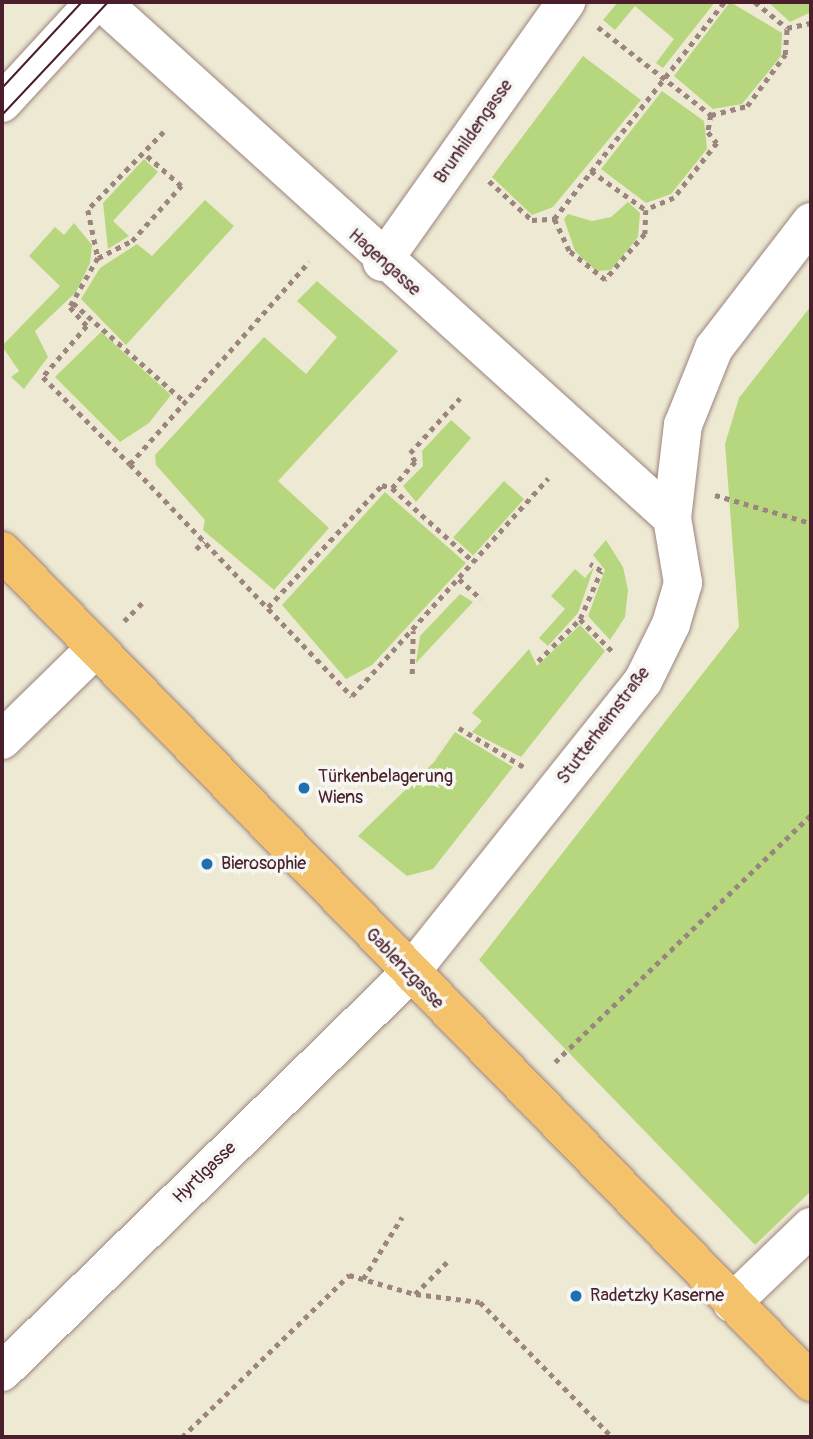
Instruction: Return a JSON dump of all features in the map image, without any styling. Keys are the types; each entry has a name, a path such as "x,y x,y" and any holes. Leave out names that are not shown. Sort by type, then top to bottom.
{"main road":[{"name":"Gablenzgasse","path":"2,551 409,974 811,1382"}],"street":[{"path":"2,103 95,2"},
{"name":"Hagengasse","path":"102,2 382,262 674,501"},
{"name":"Brunhildengasse","path":"382,262 566,2"},
{"name":"Stutterheimstraße","path":"409,974 643,681 671,624 682,583 674,501 683,425 714,348 811,222"},
{"path":"2,740 96,648"},
{"name":"Hyrtlgasse","path":"2,1372 409,974"},
{"path":"733,1303 811,1227"}],"path":[{"path":"566,2 711,115"},
{"path":"458,153 532,220 554,219 724,2"},
{"path":"755,2 787,28"},
{"path":"787,28 811,23"},
{"path":"711,115 747,106 785,55 787,28"},
{"path":"646,211 674,198 717,143 708,132 711,115"},
{"path":"97,258 88,210 164,132"},
{"path":"73,303 97,258 132,241 181,186 143,153"},
{"path":"591,171 646,211"},
{"path":"554,219 569,251 605,280 645,234 646,211"},
{"path":"130,464 309,262"},
{"path":"73,303 185,402"},
{"path":"73,303 87,326 43,377 352,696 548,478"},
{"path":"392,488 415,462 410,453 460,398"},
{"path":"268,607 382,485 392,488 474,562"},
{"path":"674,501 811,523"},
{"path":"195,549 204,541"},
{"path":"538,661 580,619 601,571 590,564"},
{"path":"459,579 481,599"},
{"path":"580,619 643,681"},
{"path":"412,674 413,630"},
{"path":"459,728 558,787"},
{"path":"525,1092 811,815"},
{"path":"363,1279 402,1217"},
{"path":"415,1294 447,1262"},
{"path":"182,1437 349,1275 415,1294 480,1303 612,1437"}],"green space":[{"path":"618,2 715,2 663,68 656,63 674,39 635,6 615,30 603,20"},
{"path":"730,2 782,33 781,56 742,104 713,109 674,76"},
{"path":"768,2 811,2 811,12 790,22"},
{"path":"583,56 641,100 553,207 532,215 492,177"},
{"path":"662,91 704,121 707,149 671,194 646,203 601,169"},
{"path":"144,159 158,172 113,221 129,236 108,249 103,203"},
{"path":"205,200 234,226 126,345 81,299 100,268 137,244 152,256"},
{"path":"628,202 640,213 638,237 611,270 596,271 575,251 564,219 568,214 592,221 611,217"},
{"path":"74,223 92,245 90,263 76,292 35,331 48,357 24,389 11,377 19,371 2,346 60,286 29,256 55,227 64,235"},
{"path":"317,281 398,351 278,481 329,528 274,590 203,530 205,520 156,465 155,455 264,337 306,374 337,337 297,301"},
{"path":"811,306 811,1191 755,1245 479,960 739,627 725,444 739,398"},
{"path":"101,332 171,395 149,423 120,442 55,377"},
{"path":"451,420 471,438 416,502 403,486 423,466 422,451"},
{"path":"504,481 524,499 473,556 453,537"},
{"path":"385,492 466,563 372,665 346,679 282,605"},
{"path":"606,540 623,567 628,590 625,617 610,640 588,616 605,570 593,555"},
{"path":"594,567 578,613 548,646 539,638 565,609 551,596 575,569 585,578"},
{"path":"460,594 473,602 416,663 420,636"},
{"path":"580,625 605,651 521,757 472,732 482,721 472,713 529,649 537,666"},
{"path":"455,732 513,767 433,869 407,876 358,836 434,762"}],"tram line":[{"path":"2,88 82,2"},
{"path":"2,115 108,2"}],"place":[{"name":"Türkenbelagerung Wiens","path":"304,788"},
{"name":"Bierosophie","path":"207,864"},
{"name":"Radetzky Kaserne","path":"576,1296"}]}
